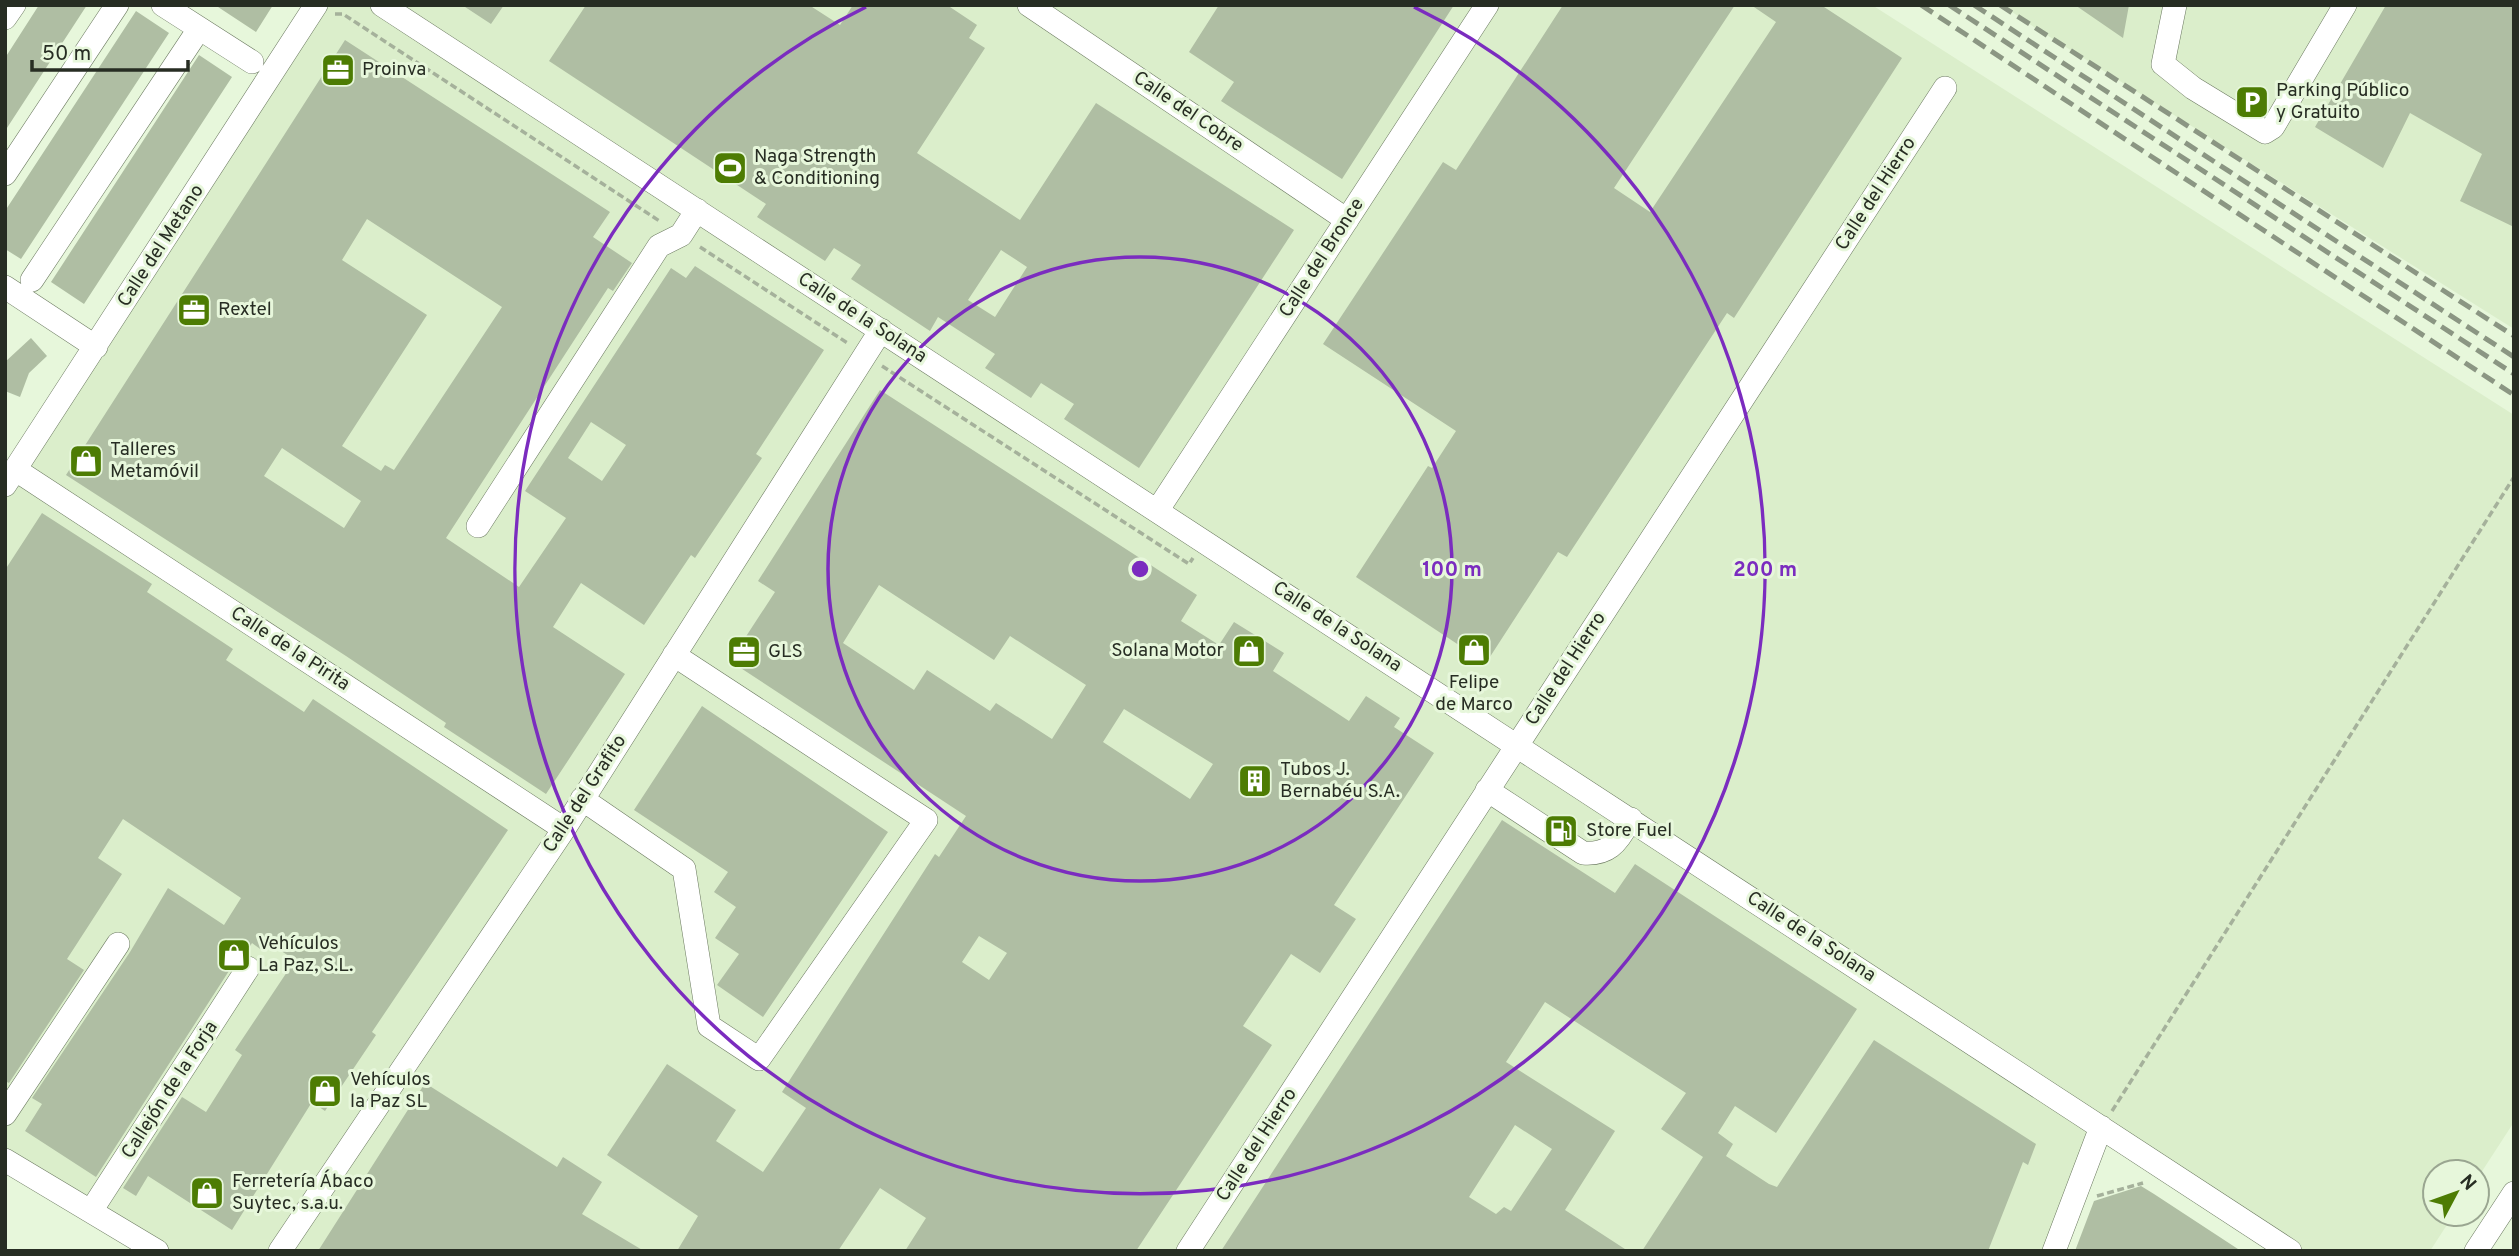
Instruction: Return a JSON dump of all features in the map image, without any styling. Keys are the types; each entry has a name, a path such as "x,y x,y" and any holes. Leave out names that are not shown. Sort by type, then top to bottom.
{"street":[{"path":"5,18 14,5"},
{"path":"5,174 117,5"},
{"path":"163,5 251,62"},
{"name":"Calle de la Solana","path":"382,5 2290,1251"},
{"name":"Calle del Cobre","path":"1029,5 1347,220"},
{"name":"Calle del Bronce","path":"1157,511 1487,5"},
{"path":"2175,5 2163,64 2193,88 2265,132 2273,127 2346,5"},
{"name":"Calle del Metano","path":"10,478 324,10"},
{"path":"32,280 199,29"},
{"name":"Calle del Hierro","path":"1188,1251 1945,88"},
{"path":"478,526 659,246 681,234 697,210"},
{"path":"5,287 96,347"},
{"name":"Calle del Grafito","path":"280,1251 564,829 881,330"},
{"name":"Calle de la Pirita","path":"10,478 564,829"},
{"path":"582,799 684,869 709,1026 759,1059 926,820 674,655"},
{"path":"1488,789 1583,853 1600,854 1612,847 1631,819"},
{"path":"5,1114 118,944"},
{"name":"Callejón de la Forja","path":"91,1211 248,968"},
{"path":"2054,1251 2101,1127"},
{"path":"5,1160 158,1251"},
{"path":"2476,1251 2514,1193"}],"path":[{"path":"324,10 343,14 1189,564 1204,541"},
{"path":"2101,1127 2514,477"},
{"path":"2075,1194 2089,1199 2141,1182"}],"shaded area":[{"path":"316,5 1872,5 2514,415 2514,1122 2491,1158 2421,1158 2421,1228 2445,1228 2430,1251 2290,1251 2102,1128 2054,1251 157,1251 5,1160 5,486"},
{"path":"2002,5 2514,5 2514,329 2034,27"}],"building":[{"path":"39,5 87,5 5,131 5,58"},
{"path":"215,5 273,5 256,32"},
{"path":"462,5 504,5 491,24"},
{"path":"586,5 809,5 840,25 853,5 947,5 977,25 969,38 985,48 917,153 1020,220 1096,103 1294,230 1139,468 1064,419 1074,404 1041,383 1031,398 985,368 995,354 938,317 930,331 851,279 861,265 834,248 825,261 757,217 766,204 549,61","holes":["1001,250 1027,267 995,317 968,300"]},
{"path":"1219,5 1454,5 1342,179 1221,101 1234,82 1189,52"},
{"path":"1563,5 1735,5 1614,188 1650,212 1776,22 1751,5 1821,5 1902,58 1734,318 1727,313 1567,557 1558,552 1486,663 1356,577 1428,466 1432,468 1456,431 1323,344 1443,162 1456,170"},
{"path":"2075,5 2129,5 2123,38"},
{"path":"2386,5 2514,5 2514,227 2460,201 2482,154 2410,113 2383,168 2315,127"},
{"path":"136,11 169,33 21,259 5,249 5,211"},
{"path":"345,40 610,212 593,237 632,263 613,291 608,288 446,538 519,587 566,518 525,491 671,268 686,278 695,266 824,350 756,454 762,458 695,558 691,555 644,625 581,583 553,627 625,674 546,794 444,727 446,723 346,656 66,475","holes":["367,219 502,307 394,470 385,465 381,471 342,446 427,315 342,260","591,422 626,445 602,481 568,458","282,448 361,501 344,528 264,476"]},
{"path":"199,55 232,77 84,304 51,282"},
{"path":"31,338 47,356 29,373 20,397 5,391 5,362"},
{"path":"880,390 1197,595 1181,621 1219,645 1234,622 1284,653 1273,671 1349,721 1366,696 1400,718 1394,727 1434,753 1334,905 1356,919 1320,973 1291,954 1243,1026 1272,1045 1136,1251 905,1251 926,1218 880,1188 838,1251 677,1251 698,1216 607,1155 667,1064 736,1110 716,1141 763,1172 806,1108 782,1092 935,854 939,857 966,816 730,661 775,592 758,581","holes":["879,585 994,660 1010,636 1086,685 1052,739 996,703 990,711 927,670 914,690 843,643","1124,709 1213,764 1190,799 1103,742","979,936 1007,953 989,980 962,962"]},
{"path":"42,513 152,584 147,592 233,649 226,660 304,712 313,699 508,830 372,1032 376,1035 325,1111 312,1102 232,1230 148,1176 136,1196 123,1188 182,1097 206,1112 242,1055 235,1050 295,960 269,943 263,951 252,943 245,955 236,960 96,1177 25,1131 42,1104 32,1098 130,952 168,888 224,925 241,898 123,819 98,858 122,874 67,959 84,970 9,1083 5,1081 5,570"},
{"path":"702,706 888,832 763,1017 717,985 739,954 715,938 736,907 714,892 728,872 634,810"},
{"path":"1502,820 1615,893 1635,864 1857,1009 1776,1133 1735,1106 1718,1133 1733,1144 1726,1156 1769,1184 1777,1187 1874,1040 2036,1144 2028,1165 2023,1162 1988,1251 1642,1251 1703,1157 1661,1129 1686,1093 1545,1002 1506,1062 1615,1131 1565,1210 1628,1251 1221,1251","holes":["1515,1125 1552,1149 1511,1211 1504,1207 1496,1214 1469,1197"]},
{"path":"425,1083 557,1167 563,1157 602,1182 582,1214 644,1251 318,1251"},
{"path":"2141,1186 2241,1251 2075,1251 2094,1201"}],"railway":[{"path":"1921,5 2514,395"},
{"path":"1949,5 2514,374"},
{"path":"1974,5 2514,357"},
{"path":"2000,5 2514,336"}],"place":[{"name":"Proinva","path":"338,70"},
{"name":"Parking Público y Gratuito","path":"2252,102"},
{"name":"Naga Strength & Conditioning","path":"730,168"},
{"name":"Rextel","path":"194,310"},
{"name":"Talleres Metamóvil","path":"86,461"},
{"name":"Felipe de Marco","path":"1474,650"},
{"name":"Solana Motor","path":"1249,651"},
{"name":"GLS","path":"744,652"},
{"name":"Tubos J. Bernabéu S.A.","path":"1255,781"},
{"name":"Store Fuel","path":"1561,831"},
{"name":"Vehículos La Paz, S.L.","path":"234,955"},
{"name":"Vehículos la Paz SL","path":"325,1091"},
{"name":"Ferretería Ábaco Suytec, s.a.u.","path":"207,1193"}]}
